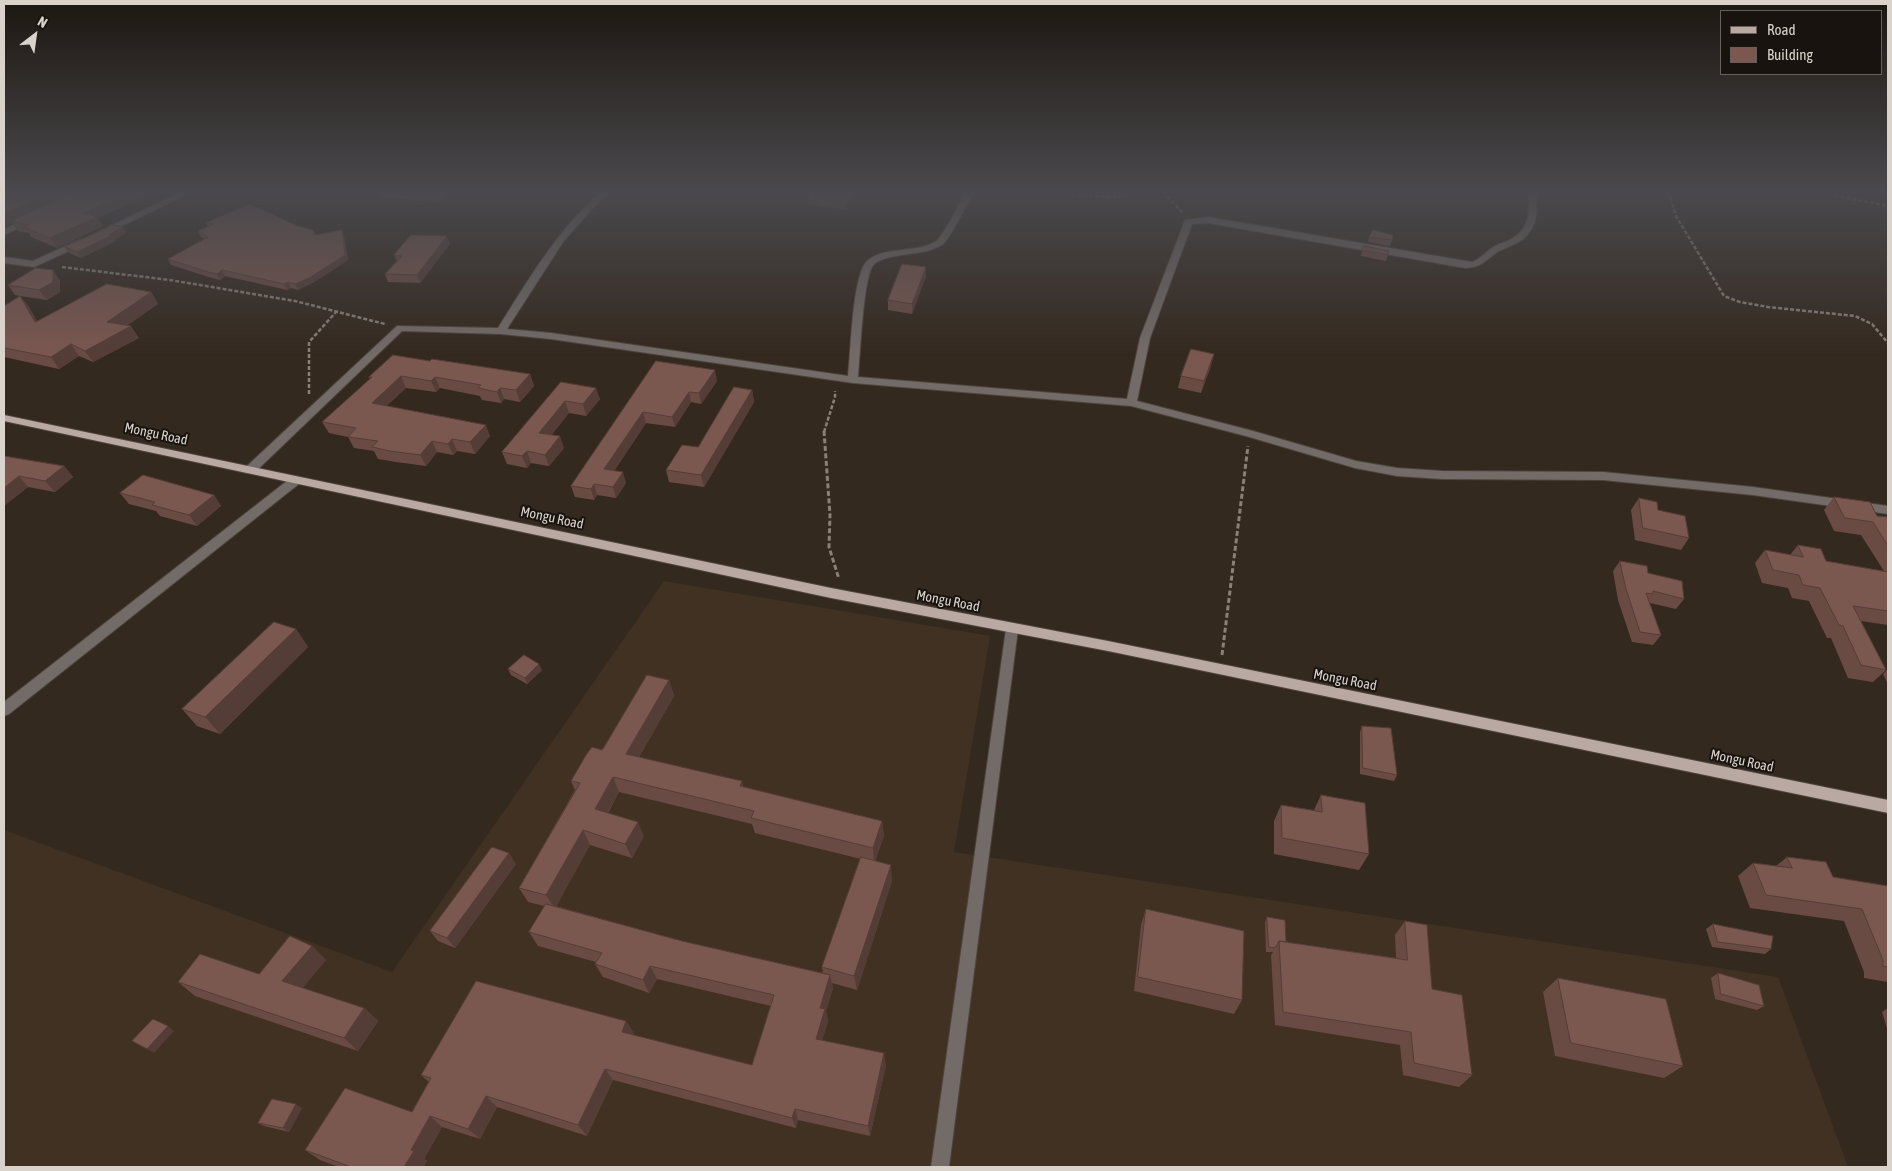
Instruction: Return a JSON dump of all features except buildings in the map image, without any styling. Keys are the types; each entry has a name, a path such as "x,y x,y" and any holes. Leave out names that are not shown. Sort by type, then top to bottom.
{"main road":[{"name":"Mongu Road","path":"4,418 844,595 1012,629 1108,646 1888,808"}],"street":[{"path":"4,260 34,264 71,247"},
{"path":"502,331 554,247"},
{"path":"853,380 862,290 868,266 882,256 921,252 932,247"},
{"path":"1131,403 1145,338 1179,247"},
{"path":"1360,247 1465,265 1476,265 1503,247"},
{"path":"250,470 400,328 502,331 551,336 853,380 1131,403 1249,433 1355,464 1397,472 1442,475 1603,476 1753,491 1888,510"},
{"path":"4,710 296,480"},
{"path":"940,1167 1012,629"}],"path":[{"path":"1694,247 1724,296 1750,304 1848,315 1859,318 1872,324 1888,343"},
{"path":"34,264 170,280 295,301 400,328"},
{"path":"309,415 309,342 336,312"},
{"path":"844,595 829,547 830,515 824,429 835,397 835,384 853,380"},
{"path":"1220,670 1249,433"}],"shaded area":[{"path":"664,581 990,636 954,852 1778,977 1848,1167 4,1167 4,830 392,972"}]}
